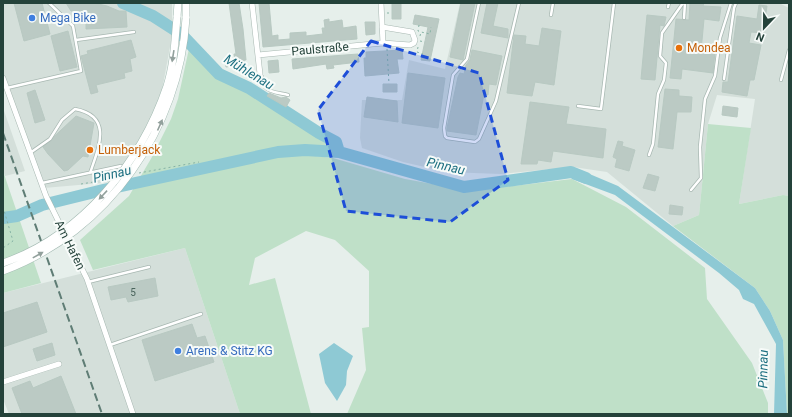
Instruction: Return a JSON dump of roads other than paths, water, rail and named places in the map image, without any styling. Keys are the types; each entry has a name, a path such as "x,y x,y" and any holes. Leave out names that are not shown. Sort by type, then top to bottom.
{"main road":[{"path":"3,263 28,253 52,239 88,210 118,177 141,145 158,110 167,85 172,62 178,3"},
{"path":"3,271 50,249 74,231 112,196 138,163 157,131 175,84 181,58 186,18 186,3"}],"street":[{"path":"252,3 260,74"},
{"path":"381,3 382,27 385,43"},
{"name":"Paulstraße","path":"258,55 385,43 414,44 415,36 412,32 382,27"},
{"name":"Am Hafen","path":"3,78 41,184 88,282 133,414"},
{"path":"3,382 58,364"}],"lane":[{"path":"7,88 81,71 73,26 69,20 49,3"},
{"path":"479,3 467,59 453,75 444,134 447,138 475,142 479,139 496,101 519,3"},
{"path":"551,15 553,3"},
{"path":"578,106 601,109 614,3"},
{"path":"684,3 684,18"},
{"path":"650,155 653,144 658,94 664,80 666,63 660,56 662,33 684,3"},
{"path":"691,190 701,178 700,147 706,99 715,76 720,38 730,3"},
{"path":"724,79 736,3"},
{"path":"76,40 134,32"},
{"path":"781,80 789,50"},
{"path":"260,74 263,78 264,86 267,89 288,95"},
{"path":"30,153 50,139 62,120 68,114 75,109 82,110 94,117 99,124 99,147 90,173"},
{"path":"41,184 120,166"},
{"path":"88,282 149,266"},
{"path":"109,345 201,314"}],"water":[{"path":"573,167 618,186 755,288 770,311 783,340 787,414 774,414 776,344 754,304 743,299 739,290 719,273 615,195 572,179"},
{"path":"334,343 353,356 347,371 346,385 337,401 325,383 319,354"}],"waterway":[{"name":"Mühlenau","path":"123,3 153,16 181,34 219,74 249,88 319,133 336,142 339,152"},
{"name":"Pinnau","path":"3,218 17,216 42,205 103,190 278,152 305,150 339,152 464,187 571,172 586,178"}],"railway":[{"path":"3,133 102,414"}],"place":[{"name":"Mega Bike","path":"32,18"},
{"name":"Mondea","path":"679,48"},
{"name":"Lumberjack","path":"90,150"},
{"name":"Arens & Stitz KG","path":"178,351"}]}
